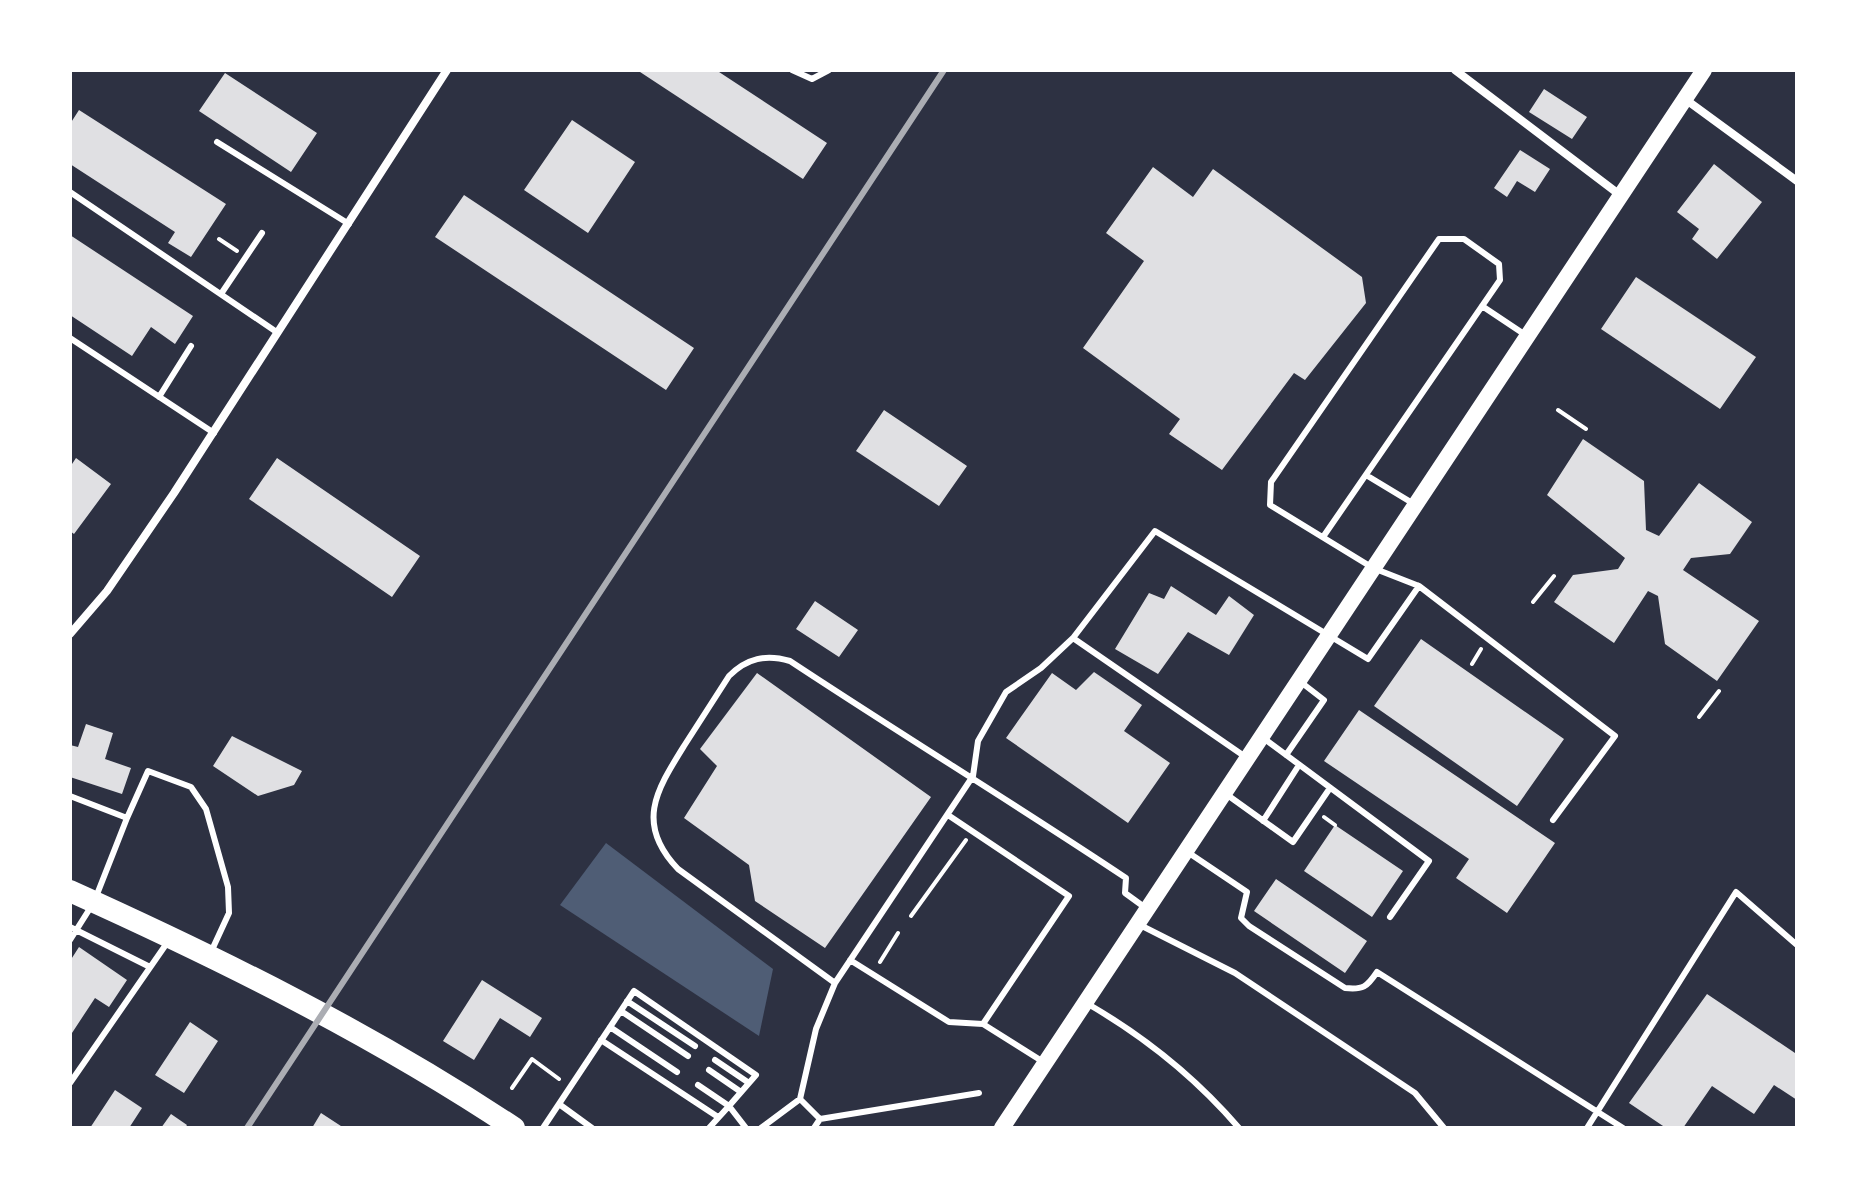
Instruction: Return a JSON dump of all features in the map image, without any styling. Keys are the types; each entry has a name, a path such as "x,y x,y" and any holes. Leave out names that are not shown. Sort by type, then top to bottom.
{"highway":[{"path":"70,891 171,937 323,1013 514,1128"}],"main road":[{"path":"1002,1128 1685,99 1698,73"}],"street":[{"path":"1455,70 1621,195"},
{"path":"70,634 107,591 214,433 445,71"},
{"path":"1685,99 1797,181"}],"lane":[{"path":"792,70 812,79 829,70"},
{"path":"217,142 349,224"},
{"path":"70,192 278,333"},
{"path":"221,294 262,233"},
{"path":"1323,537 1500,280 1499,264 1464,239 1439,239 1271,482 1270,505 1373,568 1419,586 1615,736 1553,820"},
{"path":"1482,306 1527,336"},
{"path":"70,338 214,433"},
{"path":"159,397 191,346"},
{"path":"1366,475 1415,505"},
{"path":"761,1128 800,1099 816,1029 835,983 973,776 978,741 1006,692 1041,668 1073,638 1155,531 1330,633 1368,659 1419,586"},
{"path":"1073,638 1247,758"},
{"path":"835,983 678,869 664,855 654,832 653,813 658,787 729,676 742,663 759,658 776,657 790,661 938,760 973,776 1126,878 1125,893 1147,909"},
{"path":"1286,755 1324,700 1299,681"},
{"path":"1261,737 1429,861 1390,917"},
{"path":"1263,821 1299,765"},
{"path":"70,940 73,928 94,902 148,771 191,787 206,809 228,887 229,913 210,956"},
{"path":"1224,793 1293,842 1330,788"},
{"path":"70,796 127,818"},
{"path":"948,815 1069,896 983,1024"},
{"path":"1186,851 1247,892 1241,918 1249,926 1345,988 1360,990 1368,986 1377,972 1623,1128"},
{"path":"1587,1128 1736,892 1797,945"},
{"path":"1137,924 1235,973 1415,1093 1444,1128"},
{"path":"73,928 150,967"},
{"path":"70,1083 171,937"},
{"path":"850,960 949,1022 983,1024 1045,1063"},
{"path":"543,1128 634,991 678,1018 756,1075 709,1128"},
{"path":"627,1001 695,1046"},
{"path":"1085,1002 1140,1034 1239,1128"},
{"path":"621,1011 688,1056"},
{"path":"610,1027 677,1072"},
{"path":"601,1040 718,1117"},
{"path":"715,1060 749,1083"},
{"path":"709,1070 741,1092"},
{"path":"698,1085 729,1106 746,1128"},
{"path":"814,1128 820,1119 979,1093"},
{"path":"800,1099 820,1119"},
{"path":"559,1104 592,1128"}],"path":[{"path":"219,239 246,257"},
{"path":"1558,410 1586,429"},
{"path":"1533,602 1554,576"},
{"path":"1699,717 1719,691"},
{"path":"911,916 972,832"},
{"path":"872,974 898,933"},
{"path":"512,1088 532,1059 570,1087"}],"water":[{"path":"606,843 773,969 759,1036 560,905"}],"building":[{"path":"637,70 716,70 827,143 803,179"},
{"path":"225,73 317,133 291,172 199,111"},
{"path":"1544,89 1587,117 1572,139 1529,112"},
{"path":"79,110 226,204 191,257 168,243 175,232 70,164 70,124"},
{"path":"572,120 635,162 588,233 524,190"},
{"path":"1520,150 1550,169 1535,192 1517,181 1507,197 1494,188"},
{"path":"1714,164 1762,202 1717,259 1692,239 1699,229 1677,212"},
{"path":"1153,167 1193,197 1213,169 1362,277 1366,303 1305,380 1294,373 1222,470 1169,434 1180,419 1083,348 1144,261 1106,233"},
{"path":"464,195 694,348 666,390 435,237"},
{"path":"70,235 193,316 175,344 151,327 132,356 70,315"},
{"path":"1636,277 1756,357 1720,409 1601,329"},
{"path":"884,410 967,466 939,506 856,451"},
{"path":"1583,439 1644,481 1646,530 1659,536 1699,483 1752,522 1730,554 1691,558 1683,570 1759,621 1717,681 1665,644 1658,596 1648,591 1614,643 1554,602 1573,575 1618,569 1625,558 1547,495"},
{"path":"76,458 111,484 74,534 70,531 70,467"},
{"path":"277,458 420,556 392,597 249,499"},
{"path":"1171,586 1216,615 1229,596 1254,615 1229,655 1188,632 1158,674 1115,649 1149,593 1164,599"},
{"path":"815,601 858,630 839,657 796,629"},
{"path":"1421,639 1564,739 1517,806 1374,706"},
{"path":"1094,672 1142,705 1124,731 1170,763 1128,823 1006,738 1052,673 1076,690"},
{"path":"757,673 931,797 825,948 755,901 749,865 684,818 717,766 700,749"},
{"path":"1359,710 1555,843 1507,913 1456,878 1469,859 1324,761"},
{"path":"86,724 113,733 105,759 131,768 122,794 70,777 70,745 78,747"},
{"path":"232,736 302,771 294,785 258,796 213,766"},
{"path":"1335,825 1403,871 1372,917 1304,871"},
{"path":"1276,879 1367,941 1345,973 1254,911"},
{"path":"79,947 127,980 109,1007 95,998 70,1036 70,961"},
{"path":"482,980 542,1018 530,1037 500,1018 474,1060 443,1041"},
{"path":"1707,994 1795,1053 1797,1050 1797,1100 1774,1085 1754,1114 1712,1086 1683,1128 1666,1128 1629,1103"},
{"path":"190,1022 218,1041 184,1093 155,1075"},
{"path":"115,1090 142,1108 129,1128 90,1128"},
{"path":"321,1113 344,1128 312,1128"},
{"path":"171,1114 187,1125 185,1128 161,1128"}],"railway":[{"path":"247,1128 944,70"}]}
